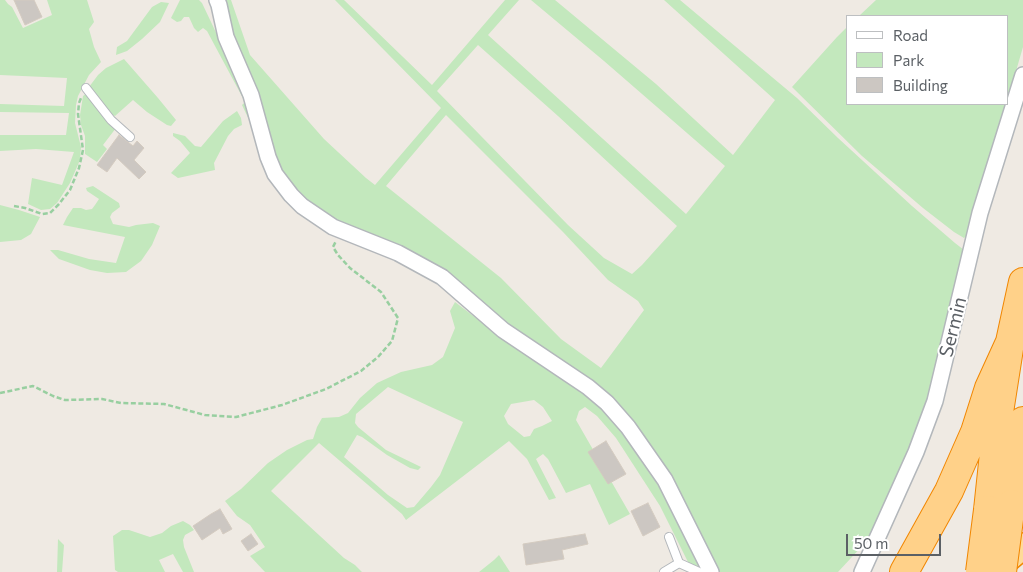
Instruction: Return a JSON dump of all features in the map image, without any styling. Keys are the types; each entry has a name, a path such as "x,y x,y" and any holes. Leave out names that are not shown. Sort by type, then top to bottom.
{"highway":[{"path":"971,572 990,551 1007,512 997,424 1010,342 1023,282"},
{"path":"904,572 949,491 975,432 989,388 1010,342"},
{"path":"1002,572 1007,512 1023,422"},
{"path":"980,572 1007,512"},
{"path":"992,572 1023,546"}],"street":[{"path":"217,0 220,5 226,37 251,95 268,157 275,174 291,195 302,206 333,227 398,253 442,277 503,330 588,386 628,427 665,480 711,572"},
{"name":"Sermin","path":"862,572 916,452 935,401 980,213 1023,75"}],"lane":[{"path":"86,88 111,120 130,137"},
{"path":"668,537 679,563 699,572"},
{"path":"664,572 679,563"}],"path":[{"path":"14,206 42,214 50,213 70,190 80,168 83,150 78,114 79,103 86,88"},
{"path":"0,392 34,386 65,400 102,399 121,403 164,404 205,415 236,417 282,405 326,389 361,371 378,357 392,341 398,318 381,292 350,268 338,255 333,247 340,230"}],"green space":[{"path":"0,0 5,0 12,7 23,28 52,15 47,0 87,0 94,22 89,29 101,62 89,75 78,96 76,105 75,123 81,147 80,160 70,183 57,203 50,209 41,210 28,204 32,178 62,185 74,152 36,149 0,151 0,135 66,135 69,113 0,112 0,104 64,106 67,78 0,75"},
{"path":"180,0 199,0 202,3 248,100 252,126 242,105 245,102 207,31 203,28 198,32 189,17 184,17 181,21 177,22 171,18"},
{"path":"222,0 231,0 250,55 324,139 375,185 441,108 335,0 344,0 432,85 505,0 519,0 488,35 686,214 725,166 531,0 555,0 656,84 733,155 775,100 664,0 680,0 797,98 912,206 964,250 926,408 868,543 864,544 838,572 718,572 706,548 614,400 598,385 353,230 310,205 290,186 277,166 225,22","holes":["478,45 677,226 632,274 604,258 568,225 437,91","446,115 563,232 608,280 638,301 644,310 601,368 561,339 501,278 386,186"]},
{"path":"876,0 1023,0 1023,47 1008,99 1008,15 860,15"},
{"path":"161,2 169,3 160,22 127,51 116,55 117,47 127,41 152,7"},
{"path":"846,28 846,105 1006,105 969,234 964,238 923,208 862,156 792,87"},
{"path":"124,59 176,120 171,126 147,112 133,100 115,116 108,113 89,87 106,68"},
{"path":"87,93 104,118 116,128 103,145 107,149 97,162 85,154 85,136 80,115 83,96"},
{"path":"237,111 242,125 234,129 228,136 214,163 215,170 178,178 171,173 190,153 173,136 173,133 185,136 195,146 201,147 223,121"},
{"path":"93,186 119,203 120,207 110,217 113,224 129,227 153,223 160,226 152,245 141,261 126,272 107,273 90,270 59,259 50,250 58,250 89,259 116,263 125,237 63,225 73,208 92,209 99,199 87,191 86,188"},
{"path":"0,205 40,217 31,234 21,240 0,242"},
{"path":"455,302 514,347 588,394 595,401 619,429 656,482 671,508 701,572 693,572 660,506 616,438 597,416 585,407 579,411 576,420 630,514 609,525 590,484 566,493 548,459 543,454 536,459 556,498 549,500 527,459 509,441 406,520 402,514 319,443 271,491 344,558 362,572 265,572 250,556 265,547 250,525 237,516 225,501 241,489 268,463 287,450 313,439 322,418 339,417 348,413 360,398 377,383 401,372 432,365 443,357 455,328 450,311","holes":["388,387 463,422 440,475 414,507 407,508 388,495 344,457 357,435 410,468 418,470 421,467 386,450 355,423 356,414","534,400 543,407 552,421 534,429 530,436 524,437 508,424 504,416 511,404"]},
{"path":"183,521 194,530 185,535 183,540 194,572 183,572 173,554 159,560 165,572 118,572 115,570 113,536 122,530 129,530 150,537 162,533 171,526"},
{"path":"58,539 64,545 62,572 57,572"},
{"path":"499,555 510,572 479,572 494,560"}],"building":[{"path":"14,0 34,0 42,17 25,25"},
{"path":"119,135 133,146 137,141 144,148 134,160 146,172 139,179 117,158 107,172 97,165"},
{"path":"606,441 626,474 608,484 588,452"},
{"path":"648,503 660,527 643,536 631,511"},
{"path":"220,509 232,529 223,534 220,528 202,540 193,526"},
{"path":"251,534 258,544 248,551 241,541"},
{"path":"585,534 588,544 562,550 564,559 526,565 523,544"}]}
